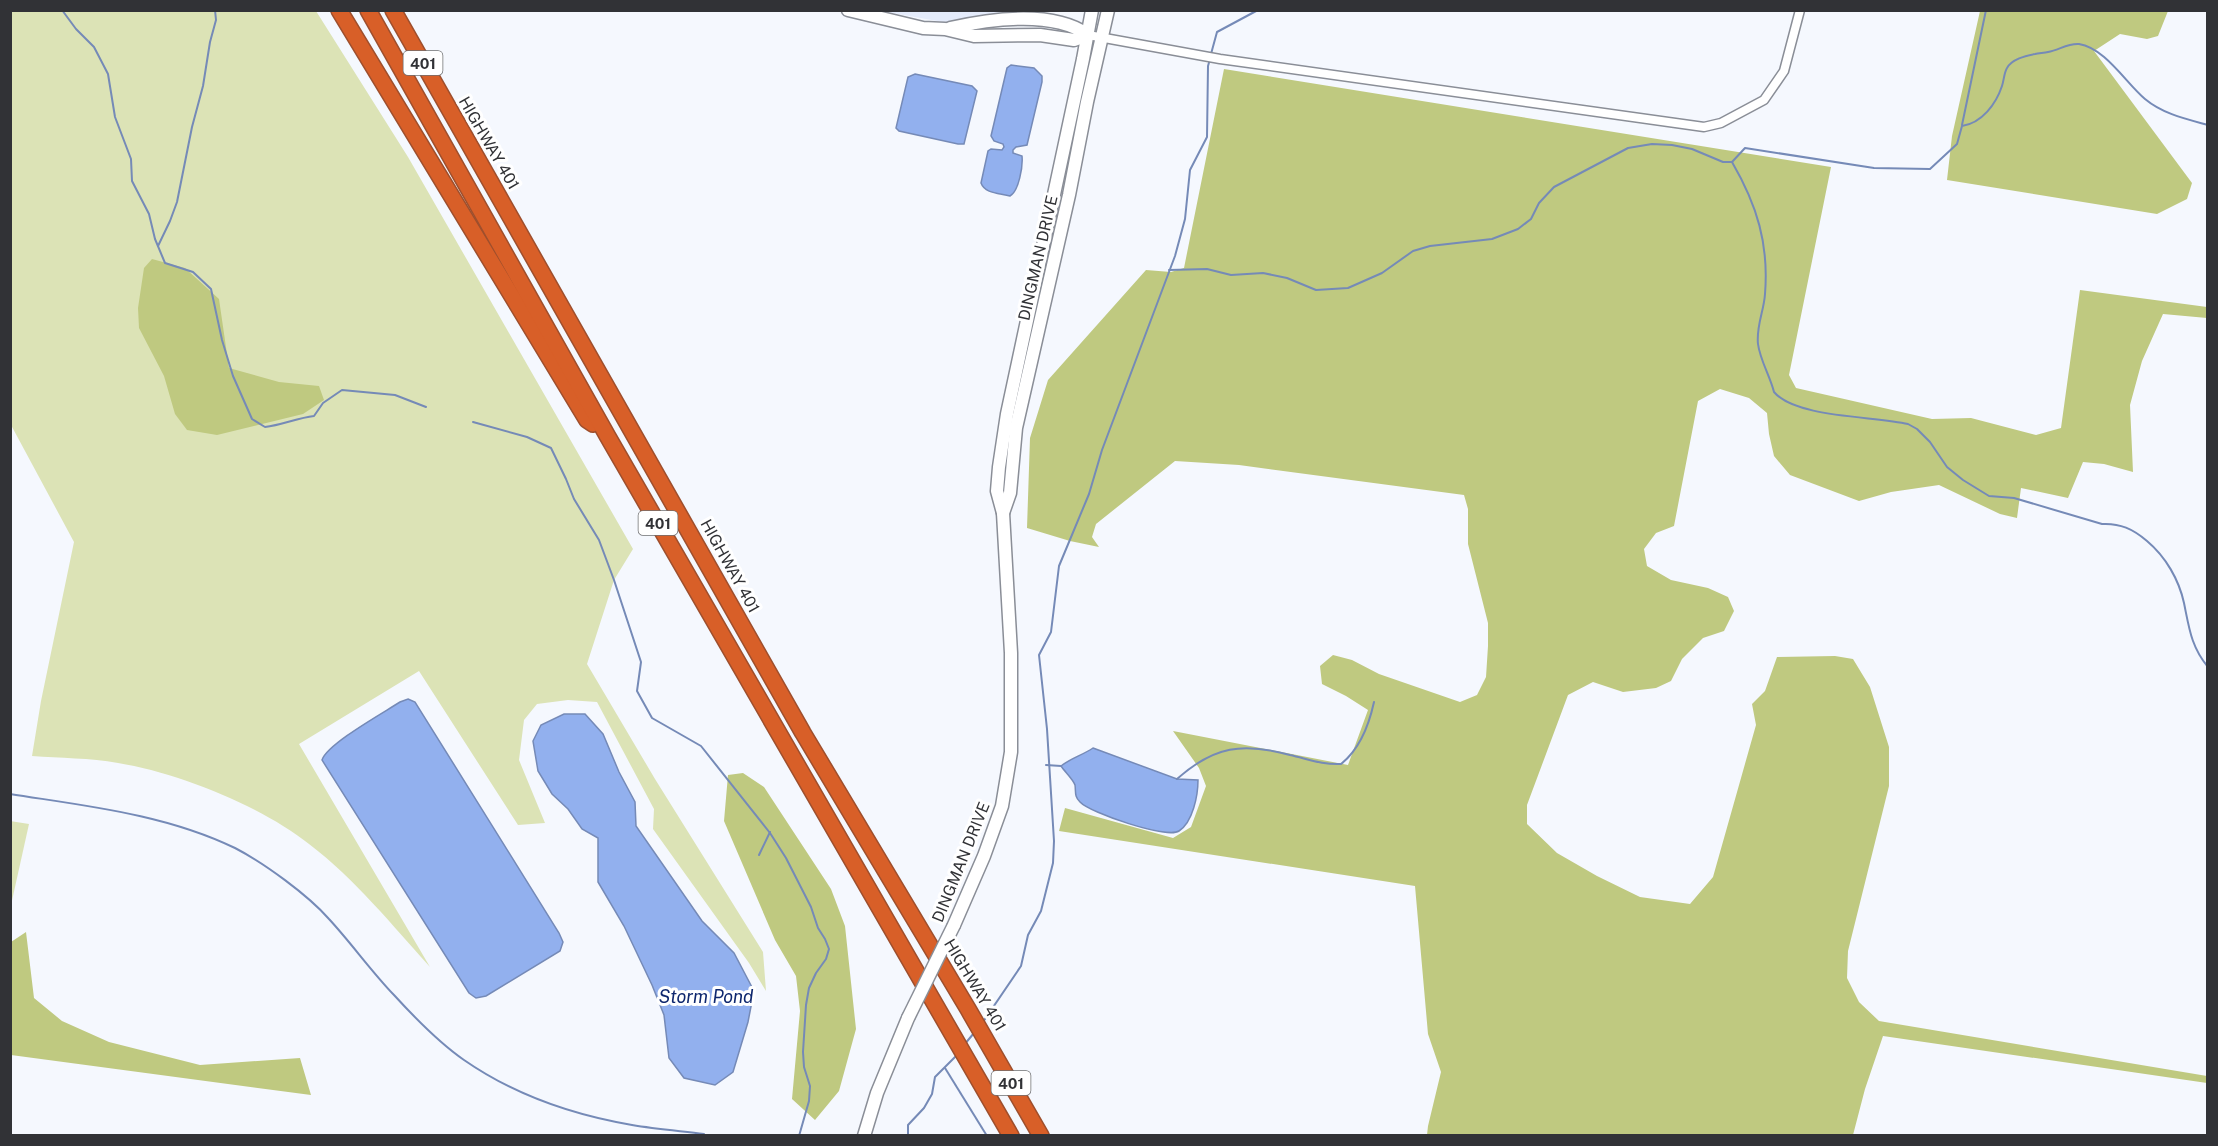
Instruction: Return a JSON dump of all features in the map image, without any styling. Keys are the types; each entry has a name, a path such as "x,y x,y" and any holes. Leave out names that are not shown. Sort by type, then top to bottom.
{"highway":[{"path":"339,10 587,420 608,437"},
{"name":"401","path":"368,10 608,437 1011,1136"},
{"name":"HIGHWAY 401","path":"393,10 803,733 969,1009 1041,1136"}],"main road":[{"path":"848,10 923,28 945,29 975,23 1024,19 1044,20 1077,27 1088,35"},
{"name":"DINGMAN DRIVE","path":"864,1136 877,1093 908,1018 954,925 984,856 1002,806 1011,752 1011,653 1003,513 997,491 999,466 1007,414 1092,10"},
{"name":"DINGMAN DRIVE","path":"1003,513 1010,493 1016,428 1108,10"}],"street":[{"path":"1088,35 1220,59 1704,127 1721,123 1764,100 1784,71 1800,10"}],"shaded area":[{"path":"881,11 1031,11 1031,14 943,22"}],"green space":[{"path":"10,11 316,11 408,157 633,549 614,580 587,664 655,779 763,952 766,991 749,963 653,829 654,809 597,702 568,700 537,704 524,720 519,760 545,823 518,825 419,671 299,744 430,967 342,872 290,830 244,804 193,783 142,768 97,760 32,756 74,542 11,425"},
{"path":"1980,11 2168,11 2158,36 2147,39 2120,34 2094,51 2192,183 2187,199 2157,214 1947,180 1952,136"},
{"path":"1224,69 1831,167 1789,375 1796,388 1932,419 1971,418 2036,435 2061,428 2080,290 2207,307 2207,318 2163,314 2142,361 2130,405 2133,472 2104,464 2083,462 2068,498 2021,488 2017,518 2000,514 1939,485 1891,492 1859,501 1790,475 1774,456 1767,413 1749,398 1720,389 1698,401 1674,526 1656,533 1644,549 1647,566 1671,580 1708,588 1728,597 1734,611 1724,631 1703,638 1682,659 1671,681 1656,688 1623,692 1593,682 1568,695 1527,805 1527,824 1557,853 1597,876 1640,897 1690,904 1713,877 1756,725 1752,704 1765,691 1777,657 1835,656 1853,659 1870,687 1889,747 1889,786 1848,951 1847,978 1859,1002 1879,1021 2207,1076 2207,1083 1883,1036 1865,1089 1853,1135 1427,1135 1441,1072 1428,1034 1415,886 1059,831 1065,808 1173,838 1191,827 1206,786 1199,768 1173,731 1348,765 1368,710 1322,684 1320,666 1333,655 1352,660 1379,674 1460,702 1477,695 1486,677 1488,623 1468,544 1468,509 1464,495 1239,465 1175,461 1096,524 1092,537 1099,547 1027,528 1030,438 1048,380 1146,270 1171,272 1184,268"},
{"path":"152,259 185,268 219,299 229,368 279,382 319,386 324,400 303,414 217,435 187,430 175,414 164,376 139,328 138,308 144,268"},
{"path":"743,773 764,787 831,889 845,926 856,1029 839,1091 815,1120 792,1099 800,1011 796,976 775,940 724,821 728,775"},
{"path":"10,821 29,824 11,905 10,905"},
{"path":"26,932 34,998 62,1021 109,1042 200,1065 300,1058 311,1095 11,1055 11,942"}],"water":[{"path":"1011,65 1034,68 1042,76 1042,82 1027,145 1016,147 1013,150 1013,153 1022,156 1022,166 1018,184 1010,196 989,191 981,183 988,151 1002,150 1004,147 1003,144 994,141 991,136 1007,68"},
{"path":"915,74 972,86 977,91 964,144 899,131 896,128 908,77"},
{"path":"408,699 415,702 563,942 560,951 486,996 476,998 469,993 322,760 326,753 344,738"},
{"name":"Storm Pond","path":"564,714 585,714 603,734 635,802 636,826 702,921 734,953 754,991 748,1022 733,1072 715,1085 684,1078 669,1058 664,1015 652,985 624,926 598,882 598,838 582,829 568,809 552,794 538,771 533,741 541,725"},
{"path":"1093,748 1177,779 1198,780 1194,808 1184,827 1172,833 1145,828 1098,812 1080,802 1076,796 1074,783 1061,766"}],"waterway":[{"path":"62,10 76,29 94,47 108,74 115,117 131,159 132,181 149,214 155,239 165,263 193,272 211,289 222,340 233,376 252,419 265,427 314,416 323,403 342,390 395,395 426,407"},
{"path":"158,246 177,202 203,86 216,20 215,10"},
{"path":"1211,54 1217,32 1258,10"},
{"path":"1962,125 1986,10"},
{"path":"1169,270 1207,269 1231,275 1263,273 1287,278 1316,290 1348,288 1382,273 1413,251 1430,246 1492,239 1518,229 1531,219 1539,203 1554,187 1628,148 1652,144 1692,149 1723,162 1732,162 1745,148 1874,168 1930,169 1957,144 1962,126 1976,121 1992,106 2003,84 2006,70 2012,62 2075,44 2098,52 2145,99 2159,109 2208,125"},
{"path":"983,1022 1021,966 1028,935 1041,911 1053,863 1054,841 1047,729 1039,655 1051,632 1059,566 1089,494 1102,450 1175,256 1185,219 1190,170 1207,137 1210,59"},
{"path":"1732,162 1754,209 1763,242 1766,276 1758,344 1774,392 1785,401 1799,407 1837,415 1908,424 1917,429 1930,442 1947,467 1989,496 2014,498 2102,524 2120,526 2137,533 2160,554 2175,577 2182,594 2194,644 2208,667"},
{"path":"473,422 527,437 551,448 574,499 599,540 614,580 641,662 637,691 652,718 701,746 770,833 786,858 811,907 818,928 829,949 826,959 809,988 806,1005 803,1052 804,1067 810,1086 809,1101 799,1136"},
{"path":"1177,779 1217,753 1243,748 1273,751 1322,763 1341,764 1363,736 1374,702"},
{"path":"1046,765 1061,766"},
{"path":"10,794 96,807 153,819 208,836 235,848 272,871 310,900 386,986 436,1038 483,1072 523,1093 566,1109 632,1125 704,1134"},
{"path":"759,855 770,832"},
{"path":"964,1045 974,1033"},
{"path":"908,1136 908,1125 924,1108 932,1094 935,1077 957,1055"},
{"path":"945,1068 987,1136"}]}
